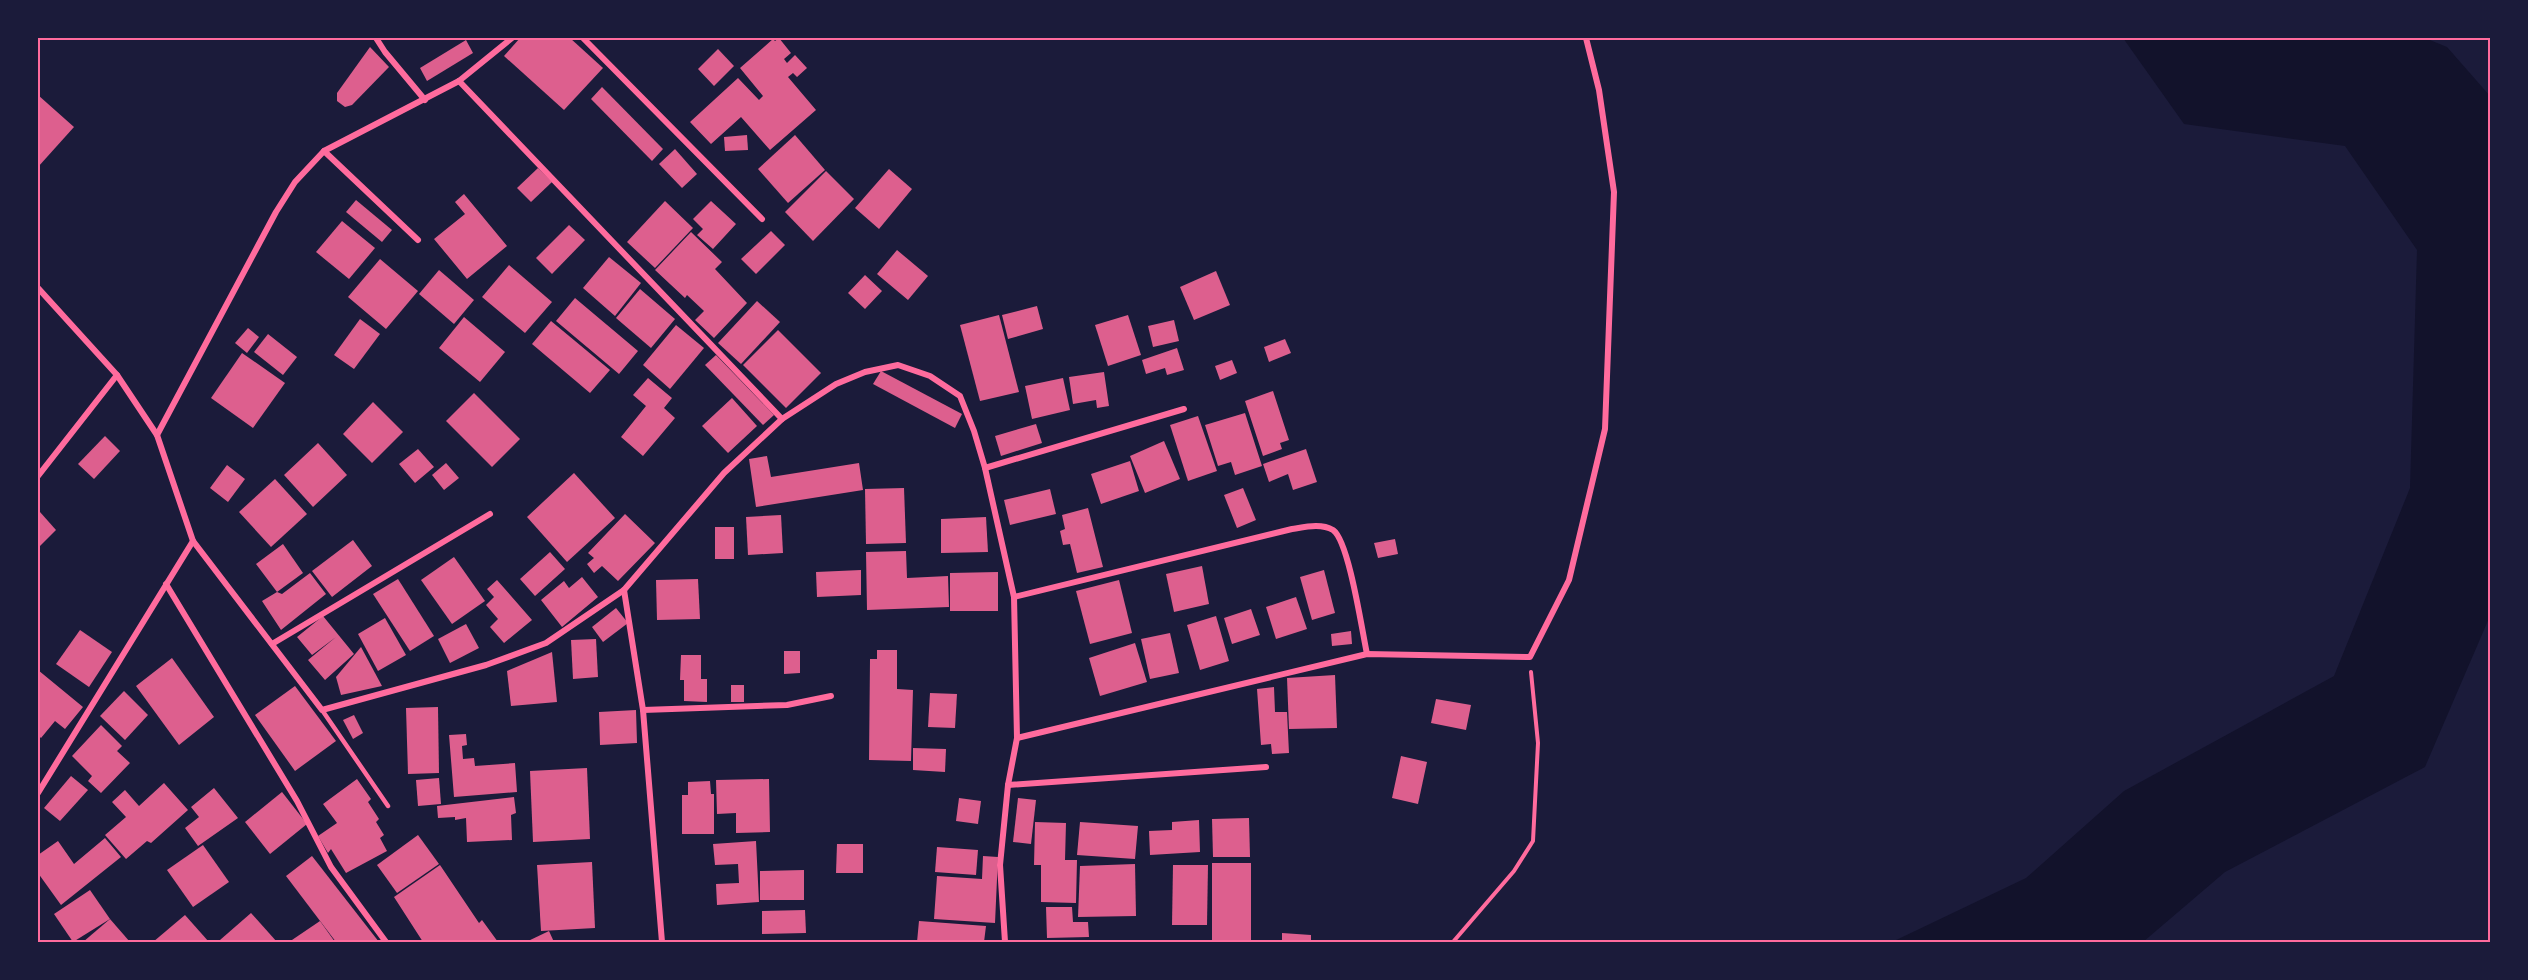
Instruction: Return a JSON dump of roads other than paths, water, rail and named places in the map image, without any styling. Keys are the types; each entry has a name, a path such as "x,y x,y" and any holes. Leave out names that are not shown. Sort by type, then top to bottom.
{"street":[{"path":"376,38 384,52 425,100"},
{"path":"157,435 276,212 295,182 324,151 459,81 512,38"},
{"path":"583,38 762,219"},
{"path":"1017,738 1367,654 1530,657 1569,580 1605,429 1614,192 1599,90 1586,38"},
{"path":"459,81 782,419"},
{"path":"324,151 418,240"},
{"path":"38,288 117,375 157,435 193,541 322,710 486,665 546,643 624,590 724,473 782,419 836,384 865,372 898,365 930,376 960,396 985,468 1014,597 1017,738 1008,785 1000,865 1005,942"},
{"path":"38,476 117,375"},
{"path":"985,468 1184,409"},
{"path":"272,644 490,514"},
{"path":"1014,597 1292,529 1320,526 1332,529 1341,538 1367,654"},
{"path":"38,793 193,541"},
{"path":"166,584 297,801 331,867 386,942"},
{"path":"624,590 643,710 662,942"},
{"path":"643,710 787,705 831,696"},
{"path":"1008,785 1266,767"}],"lane":[{"path":"322,710 388,806"}]}
